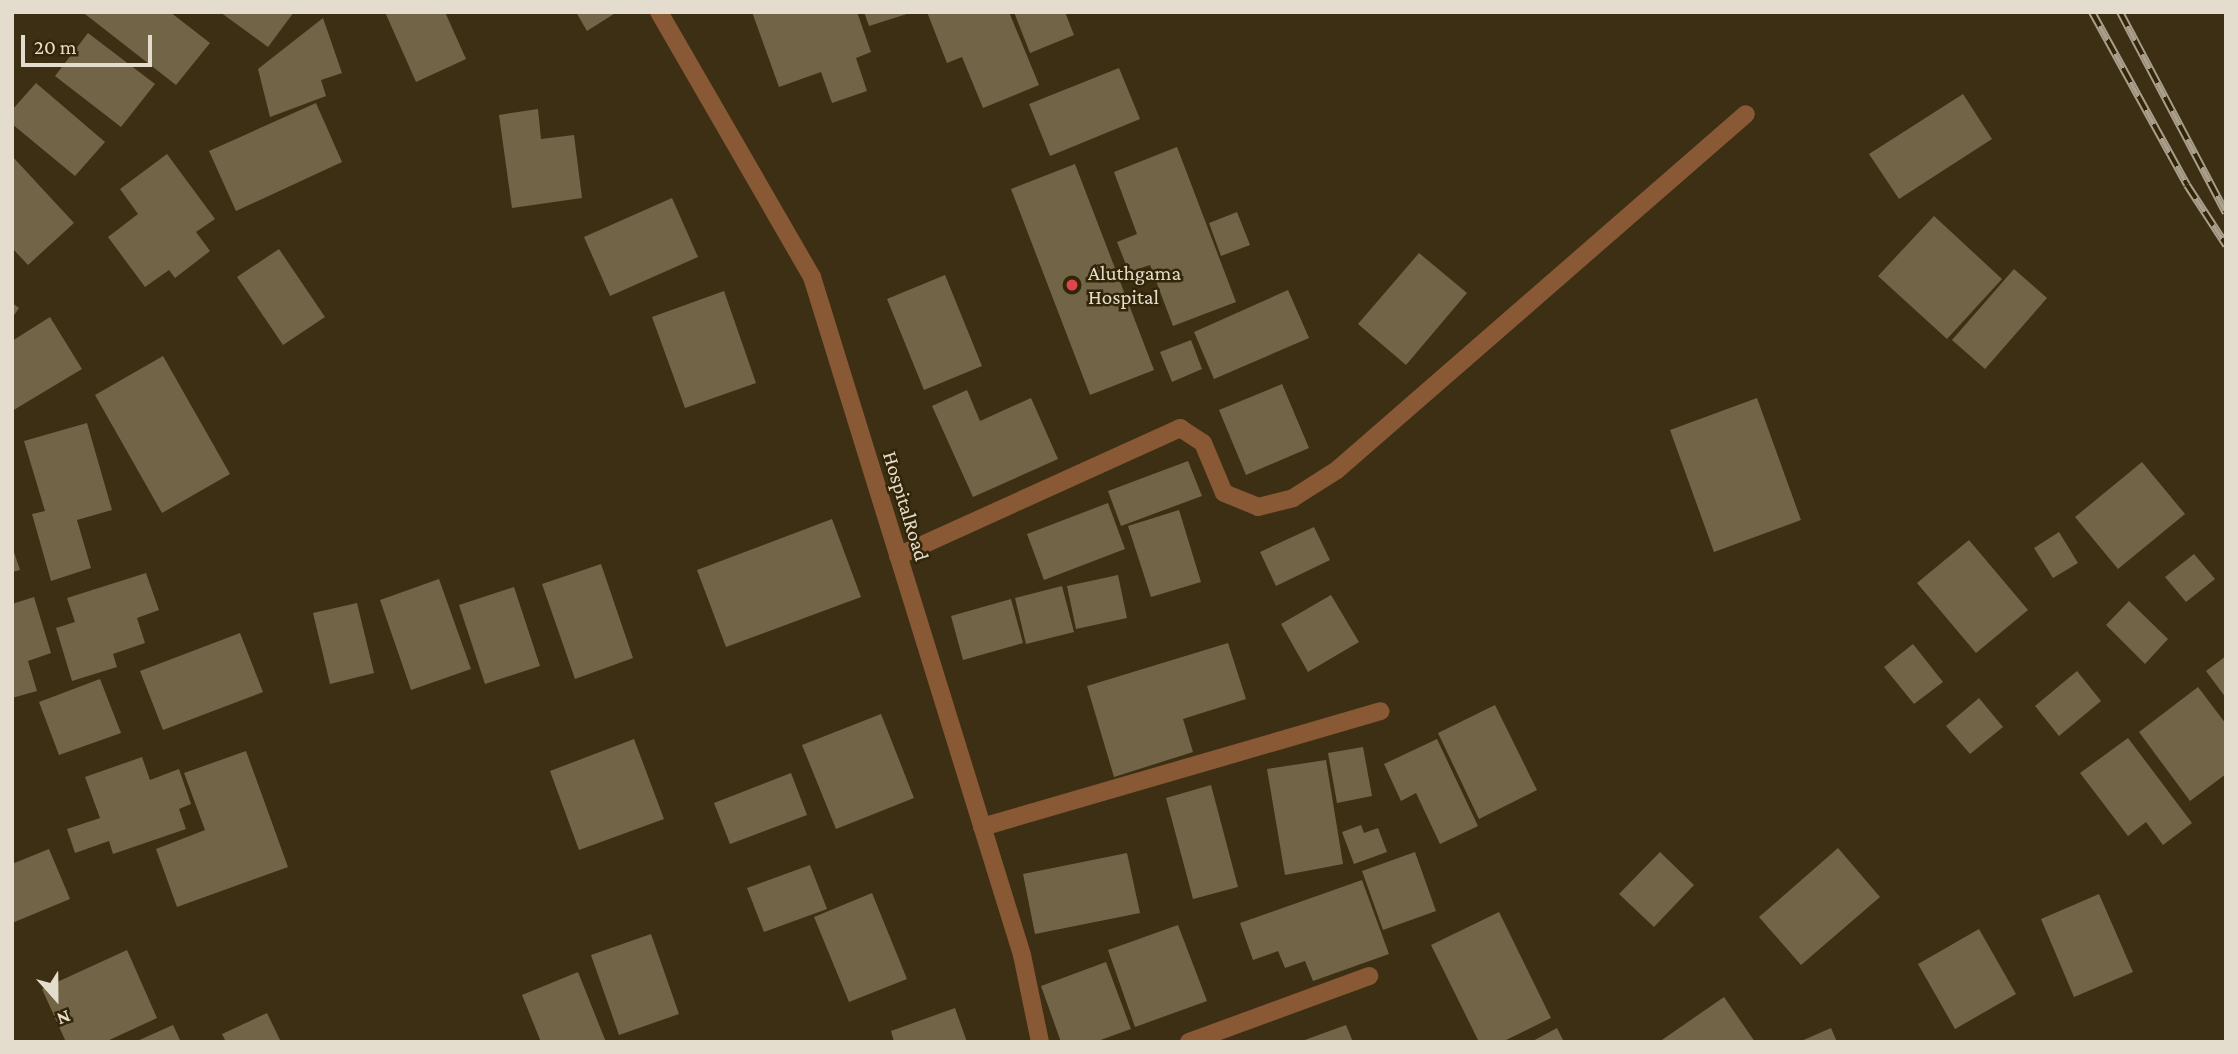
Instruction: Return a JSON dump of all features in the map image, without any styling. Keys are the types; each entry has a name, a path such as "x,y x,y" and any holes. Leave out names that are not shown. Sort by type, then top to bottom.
{"street":[{"name":"HospitalRoad","path":"659,12 812,277 1022,955 1040,1042"},
{"path":"898,556 1180,428 1203,443 1224,494 1258,507 1293,498 1337,470 1746,114"},
{"path":"982,827 1380,711"},
{"path":"1189,1042 1369,976"}],"building":[{"path":"170,12 210,43 176,85 85,14"},
{"path":"220,12 294,12 268,47"},
{"path":"385,12 445,12 466,59 416,82"},
{"path":"576,12 617,12 587,31"},
{"path":"752,12 857,12 871,52 856,58 867,91 832,103 821,72 779,87"},
{"path":"864,12 910,12 910,13 869,26"},
{"path":"927,12 1009,12 1039,85 983,108 962,57 947,63"},
{"path":"1014,12 1065,12 1074,35 1030,53"},
{"path":"323,18 342,73 321,80 326,96 270,117 258,69"},
{"path":"88,33 155,84 121,127 55,76"},
{"path":"1119,68 1140,119 1050,156 1029,104"},
{"path":"36,83 105,142 75,176 12,124 12,110"},
{"path":"1963,94 1992,139 1899,199 1869,154"},
{"path":"316,103 342,162 236,211 209,151"},
{"path":"538,109 541,139 574,135 582,198 512,208 499,115"},
{"path":"1177,147 1236,302 1173,326 1150,265 1129,272 1117,242 1137,234 1114,172"},
{"path":"167,154 215,219 196,232 210,251 175,278 169,270 145,287 108,237 138,214 120,189"},
{"path":"12,156 74,223 28,265 12,248"},
{"path":"1075,164 1154,370 1090,395 1011,189"},
{"path":"672,198 698,257 610,296 584,237"},
{"path":"1237,212 1250,245 1221,256 1209,223"},
{"path":"1934,216 2002,279 1947,339 1878,276"},
{"path":"279,249 325,317 283,345 237,277"},
{"path":"1419,253 1467,293 1406,365 1358,324"},
{"path":"2014,269 2047,298 1985,369 1952,340"},
{"path":"945,275 982,366 924,390 887,299"},
{"path":"1288,290 1309,338 1214,379 1194,332"},
{"path":"724,291 756,383 685,408 652,317"},
{"path":"12,303 19,308 12,318"},
{"path":"50,317 82,369 12,411 12,341"},
{"path":"1191,340 1202,369 1172,382 1160,352"},
{"path":"163,356 230,474 162,513 95,395"},
{"path":"1282,384 1309,448 1246,475 1219,410"},
{"path":"967,390 980,421 1031,398 1058,459 973,497 932,406"},
{"path":"1757,398 1801,520 1714,552 1670,430"},
{"path":"87,423 112,510 77,520 91,568 51,581 32,514 45,511 24,441"},
{"path":"1188,461 1202,496 1121,526 1108,491"},
{"path":"2142,462 2185,514 2118,569 2075,517"},
{"path":"1108,503 1125,549 1044,580 1027,534"},
{"path":"1179,510 1201,582 1151,597 1128,526"},
{"path":"832,519 861,597 726,647 697,570"},
{"path":"1314,527 1330,560 1276,586 1260,552"},
{"path":"2059,532 2078,563 2053,578 2034,548"},
{"path":"1969,540 2028,610 1976,653 1917,583"},
{"path":"12,546 20,570 12,572"},
{"path":"2194,554 2215,579 2186,602 2165,577"},
{"path":"601,564 633,658 575,679 542,584"},
{"path":"146,573 159,610 137,618 145,643 113,654 117,667 72,681 56,628 75,622 67,598"},
{"path":"1118,575 1127,618 1076,629 1067,586"},
{"path":"439,579 471,669 411,690 380,600"},
{"path":"1062,586 1074,632 1026,644 1015,598"},
{"path":"514,587 540,666 485,684 459,605"},
{"path":"1331,595 1359,642 1308,672 1281,624"},
{"path":"34,597 51,653 28,661 37,691 12,698 12,604"},
{"path":"1011,599 1023,643 963,660 951,616"},
{"path":"2129,601 2168,639 2145,664 2106,625"},
{"path":"357,603 374,673 330,684 313,613"},
{"path":"240,633 263,692 163,730 140,671"},
{"path":"1228,643 1246,699 1183,719 1193,752 1114,777 1087,686"},
{"path":"1913,644 1943,682 1914,704 1884,667"},
{"path":"2226,656 2226,698 2206,671"},
{"path":"2077,671 2101,701 2059,736 2035,706"},
{"path":"100,679 121,733 59,755 39,702"},
{"path":"2198,687 2226,724 2226,774 2190,801 2139,732"},
{"path":"1979,698 2003,727 1970,754 1946,726"},
{"path":"1495,705 1537,790 1479,819 1438,733"},
{"path":"881,714 914,798 836,829 802,745"},
{"path":"2128,738 2192,823 2163,845 2146,822 2128,836 2080,773"},
{"path":"634,739 664,819 579,850 550,771"},
{"path":"1437,739 1478,826 1440,844 1416,793 1401,801 1384,764"},
{"path":"1363,747 1372,796 1337,803 1328,753"},
{"path":"246,751 288,867 177,907 156,849 205,830 184,773"},
{"path":"142,757 150,780 179,769 191,804 179,809 186,829 113,854 109,841 75,853 67,829 100,818 85,777"},
{"path":"1326,760 1343,864 1285,875 1267,769"},
{"path":"791,773 807,815 730,844 714,803"},
{"path":"1211,785 1238,887 1193,899 1166,798"},
{"path":"1361,825 1364,833 1378,828 1387,852 1354,864 1342,832"},
{"path":"1838,848 1880,897 1801,965 1759,917"},
{"path":"49,849 70,899 12,923 12,864"},
{"path":"1415,852 1436,911 1383,930 1362,871"},
{"path":"1660,852 1694,885 1654,927 1619,894"},
{"path":"1127,853 1140,913 1035,934 1023,874"},
{"path":"810,865 827,909 764,932 747,888"},
{"path":"1362,880 1389,954 1313,981 1305,961 1285,968 1278,951 1253,960 1240,923"},
{"path":"872,893 907,979 849,1002 814,917"},
{"path":"2099,894 2133,972 2074,997 2041,919"},
{"path":"1499,912 1551,1018 1502,1042 1479,1042 1431,945"},
{"path":"1178,925 1207,1001 1135,1027 1108,950"},
{"path":"1979,929 2016,994 1955,1029 1918,964"},
{"path":"651,934 679,1014 619,1035 591,955"},
{"path":"127,950 157,1018 105,1042 66,1042 42,989"},
{"path":"1106,962 1131,1029 1095,1042 1061,1042 1041,986"},
{"path":"578,972 606,1042 541,1042 522,995"},
{"path":"1724,997 1755,1042 1659,1042"},
{"path":"955,1008 967,1042 894,1042 891,1031"},
{"path":"267,1013 281,1042 226,1042 222,1034"},
{"path":"173,1025 181,1042 135,1042"},
{"path":"1346,1025 1353,1042 1302,1042 1302,1041"},
{"path":"1557,1028 1564,1042 1531,1042"},
{"path":"1831,1028 1837,1042 1799,1042"}],"railway":[{"path":"2092,12 2187,185 2226,245"},
{"path":"2120,12 2226,213"}],"place":[{"name":"Aluthgama Hospital","path":"1072,285"}]}
